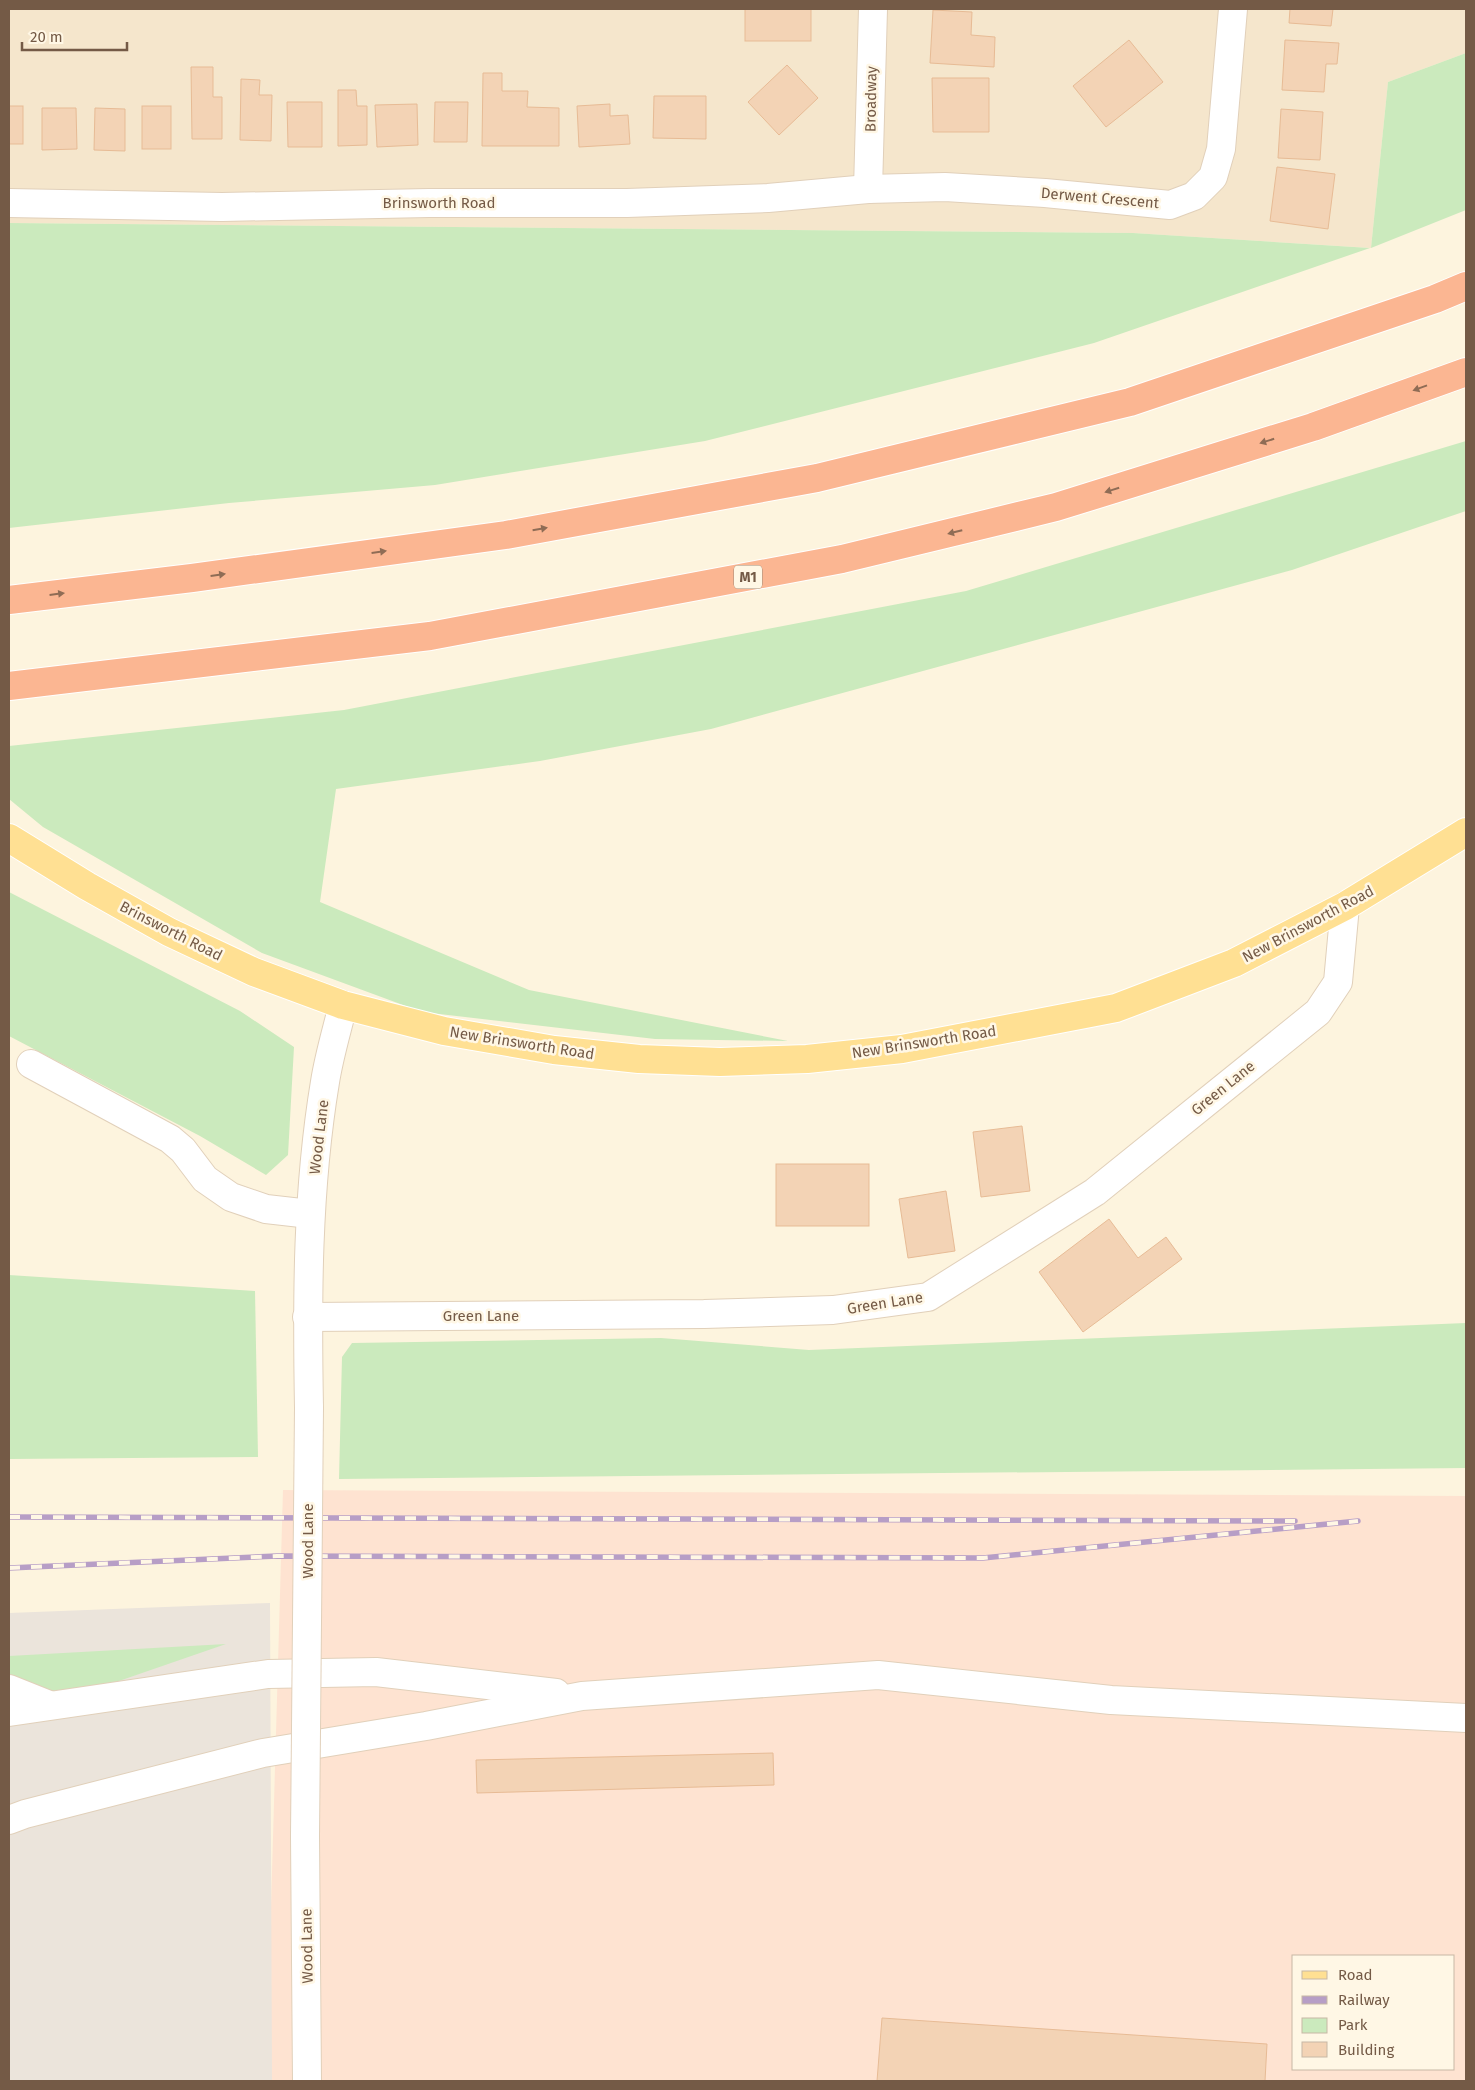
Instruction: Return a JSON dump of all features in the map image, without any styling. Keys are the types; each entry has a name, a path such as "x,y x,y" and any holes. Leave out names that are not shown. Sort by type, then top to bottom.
{"highway":[{"path":"9,600 202,577 506,535 817,478 1130,402 1435,299 1466,286"},
{"name":"M1","path":"9,686 430,636 842,560 1056,507 1313,427 1466,372"}],"main road":[{"name":"New Brinsworth Road","path":"343,1004 444,1031 554,1050 639,1059 693,1061 807,1059 902,1048 1116,1008 1234,963 1345,906 1466,832"},
{"name":"Brinsworth Road","path":"9,838 87,886 177,936 254,972 343,1004"}],"street":[{"name":"Broadway","path":"868,189 873,9"},
{"name":"Derwent Crescent","path":"868,189 972,189 1045,193 1170,205 1194,196 1213,177 1221,150 1232,9"},
{"name":"Brinsworth Road","path":"9,203 222,206 627,203 768,198 868,189"},
{"name":"Green Lane","path":"307,1317 694,1314 833,1310 928,1298 1095,1192 1318,1012 1338,982 1345,906"},
{"name":"Wood Lane","path":"307,2081 307,1317 310,1214 325,1081 343,1004"},
{"path":"32,1064 170,1139 183,1150 206,1179 231,1197 266,1209 310,1214"},
{"path":"9,1712 268,1674 376,1672 582,1696"},
{"path":"9,1820 25,1814 263,1753 426,1726 582,1696 878,1674 1111,1700 1466,1718"},
{"path":"9,1690 50,1706"}],"shaded area":[{"path":"9,9 1466,9 1466,53 1388,82 1371,248 1133,233 9,223"},
{"path":"283,1490 1466,1496 1466,2081 266,2081"},
{"path":"270,1603 272,2081 9,2081 9,1613"}],"green space":[{"path":"1466,53 1466,210 1371,248 1388,82"},
{"path":"9,223 1133,233 1370,248 1094,343 705,441 435,485 229,503 9,528"},
{"path":"1466,441 1466,511 1292,570 711,729 540,761 336,789 320,902 529,990 788,1041 655,1039 422,1012 262,953 43,827 9,799 9,746 344,710 966,591"},
{"path":"9,892 240,1011 294,1047 288,1155 266,1175 200,1136 9,1036"},
{"path":"9,1275 255,1291 258,1457 9,1459"},
{"path":"1466,1323 1466,1468 339,1479 342,1357 352,1343 661,1338 809,1350"},
{"path":"226,1644 9,1719 9,1656"}],"building":[{"path":"745,9 811,9 811,41 745,41"},
{"path":"1290,9 1333,9 1331,26 1289,23"},
{"path":"933,10 972,12 971,35 995,37 994,67 930,63"},
{"path":"1129,40 1163,82 1106,127 1073,86"},
{"path":"1285,40 1339,43 1337,64 1326,64 1324,92 1282,90"},
{"path":"787,65 818,98 779,135 748,102"},
{"path":"191,67 213,67 213,97 222,97 222,139 192,139"},
{"path":"483,73 502,73 502,91 528,91 527,107 559,108 559,146 482,146"},
{"path":"932,78 989,78 989,132 933,132"},
{"path":"241,79 260,80 259,95 272,95 271,141 240,140"},
{"path":"338,90 356,90 357,106 367,106 367,145 338,146"},
{"path":"654,96 706,96 706,139 653,138"},
{"path":"287,102 322,102 322,147 288,147"},
{"path":"435,102 468,102 467,142 434,142"},
{"path":"417,104 418,145 377,147 375,105"},
{"path":"610,104 610,116 628,115 630,144 579,147 577,106"},
{"path":"9,106 23,106 23,144 9,144"},
{"path":"142,106 171,106 171,149 142,149"},
{"path":"42,108 76,108 77,149 42,150"},
{"path":"95,108 125,109 125,151 94,150"},
{"path":"1281,109 1323,112 1320,160 1278,158"},
{"path":"1277,167 1335,174 1328,229 1270,221"},
{"path":"1022,1126 1030,1191 981,1197 973,1132"},
{"path":"776,1164 869,1164 869,1226 776,1226"},
{"path":"946,1191 955,1251 908,1258 899,1199"},
{"path":"1109,1219 1138,1258 1166,1237 1182,1259 1083,1332 1039,1272"},
{"path":"773,1753 774,1785 477,1793 476,1760"},
{"path":"882,2018 1267,2044 1265,2081 877,2081"}],"railway":[{"path":"9,1517 1295,1521"},
{"path":"9,1568 277,1556 983,1558 1358,1521"}]}
